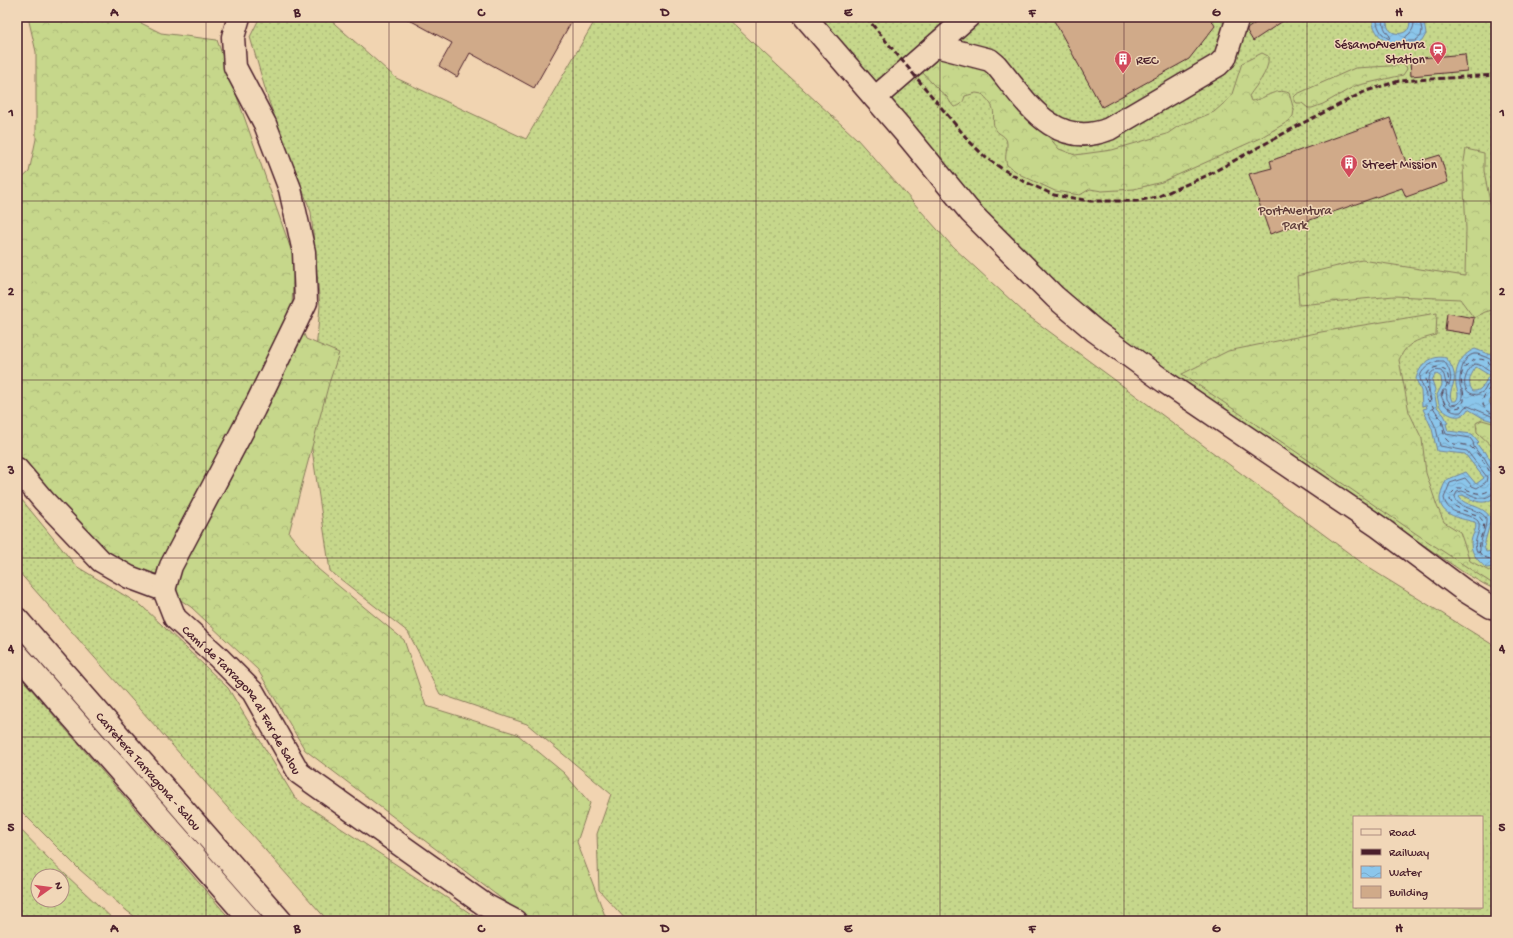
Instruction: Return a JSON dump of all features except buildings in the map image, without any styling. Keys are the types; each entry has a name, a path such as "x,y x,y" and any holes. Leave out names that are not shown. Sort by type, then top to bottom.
{"main road":[{"path":"17,469 100,562 129,576 164,590 171,566 254,409 306,302 304,252 290,189 265,124 235,67 233,37 239,17"},
{"path":"805,17 971,213 1055,297 1095,331 1165,382 1379,527 1462,589 1491,607 1496,608"},
{"path":"875,98 968,17"},
{"path":"936,46 990,60 996,65 1038,115 1049,124 1060,131 1077,135 1091,135 1109,129 1218,65 1224,58 1238,17"},
{"name":"Camí de Tarragona al Far de Salou","path":"164,590 175,618 253,692 299,772 485,905 515,921"},
{"name":"Carretera Tarragona - Salou","path":"17,619 282,921"},
{"name":"Carretera Tarragona - Salou","path":"17,654 251,921"}],"green space":[{"path":"28,17 129,17 161,33 217,40 294,258 292,306 306,339 339,353 329,383 289,533 318,569 404,640 426,706 517,734 564,773 590,803 577,842 607,921 537,921 515,909 305,750 258,670 191,607 96,543 17,457 17,183 29,172 36,139 36,52"},
{"path":"260,17 327,17 396,78 526,139 597,17 725,17 857,139 953,247 1027,315 1369,568 1493,645 1496,645 1496,921 627,921 599,890 597,834 611,794 527,724 440,694 408,632 330,571 309,429 320,306 311,212 269,102 250,37"},
{"name":"PortAventura Park","path":"814,17 1496,17 1496,590 1463,572 1151,360 1056,284 993,223"},
{"path":"1262,53 1268,56 1267,67 1249,96 1251,101 1274,93 1289,93 1294,110 1293,116 1289,121 1260,138 1162,182 1134,189 1102,191 1090,189 1080,195 1055,191 1021,175 1007,165 1007,141 997,132 993,122 993,109 987,99 982,94 976,93 965,96 961,104 954,107 946,96 923,73 923,67 940,54 992,70 1059,149 1075,155 1112,150 1167,134 1177,127 1214,112 1231,97 1242,63"},
{"path":"1402,64 1406,66 1407,69 1403,75 1355,86 1323,104 1312,108 1308,108 1302,103 1297,103 1294,101 1294,97 1297,94 1355,68"},
{"path":"1466,149 1484,153 1484,171 1496,234 1496,309 1485,312 1474,318 1460,299 1394,296 1299,305 1297,276 1362,260 1465,276 1466,229 1463,167"},
{"path":"1437,313 1436,335 1414,342 1406,349 1399,360 1409,412 1422,439 1426,473 1444,522 1460,532 1470,561 1491,572 1496,571 1496,586 1421,537 1182,374 1228,351 1321,332"},
{"path":"1482,420 1496,424 1496,450 1477,432 1476,423"},
{"path":"17,494 76,566 142,606 228,688 295,798 482,921 328,921 17,570"},
{"path":"17,673 232,921 141,921 127,911 79,869 17,807"},
{"path":"17,826 59,868 30,868 30,908 70,908 70,879 115,921 17,921"}],"water":[{"path":"1374,17 1389,17 1387,24 1389,29 1398,34 1408,29 1410,24 1408,17 1423,17 1426,34 1422,41 1414,46 1413,44 1396,45 1386,41 1378,34 1373,24"},
{"path":"1475,349 1496,357 1496,390 1489,402 1492,407 1496,407 1496,422 1483,418 1468,409 1463,415 1460,416 1453,416 1446,412 1442,409 1437,395 1442,385 1441,377 1437,374 1432,380 1437,407 1444,415 1448,423 1446,424 1448,431 1472,434 1479,442 1477,444 1483,452 1485,451 1496,470 1496,496 1492,499 1479,502 1462,495 1459,497 1465,503 1483,510 1490,517 1485,541 1485,549 1486,552 1493,551 1496,546 1496,567 1486,568 1476,557 1471,545 1471,540 1476,528 1475,522 1458,518 1447,513 1443,509 1440,498 1441,491 1446,480 1466,472 1476,484 1484,478 1465,454 1437,451 1432,429 1423,409 1427,408 1426,405 1422,406 1421,391 1416,379 1423,365 1431,359 1441,357 1446,358 1452,367 1454,374 1451,397 1452,401 1456,401 1458,395 1456,385 1457,369 1465,355","holes":["1476,367 1489,375 1481,388 1473,391 1470,382 1471,376"]}],"ferry route":[{"path":"1496,373 1489,362 1484,360 1479,359 1469,363 1465,367 1461,376 1464,401 1460,407 1451,409 1445,405 1442,395 1448,383 1448,375 1446,371 1438,367 1433,368 1426,378 1430,399 1441,420 1446,439 1451,443 1466,445 1472,448 1484,463 1493,480 1491,489 1485,493 1457,488 1451,494 1450,500 1458,508 1473,513 1481,518 1484,526 1478,549 1484,557 1490,559 1496,558"},
{"path":"1496,380 1484,396 1483,400 1483,404 1486,409 1490,412 1496,413"}],"railway":[{"path":"866,17 969,141 985,157 1019,179 1054,195 1091,201 1136,201 1157,197 1208,175 1301,124 1366,91 1399,81 1496,75"}],"place":[{"name":"SésamoAventura Station","path":"1438,65"},
{"name":"REC","path":"1123,74"},
{"name":"Street Mission","path":"1349,178"}]}
